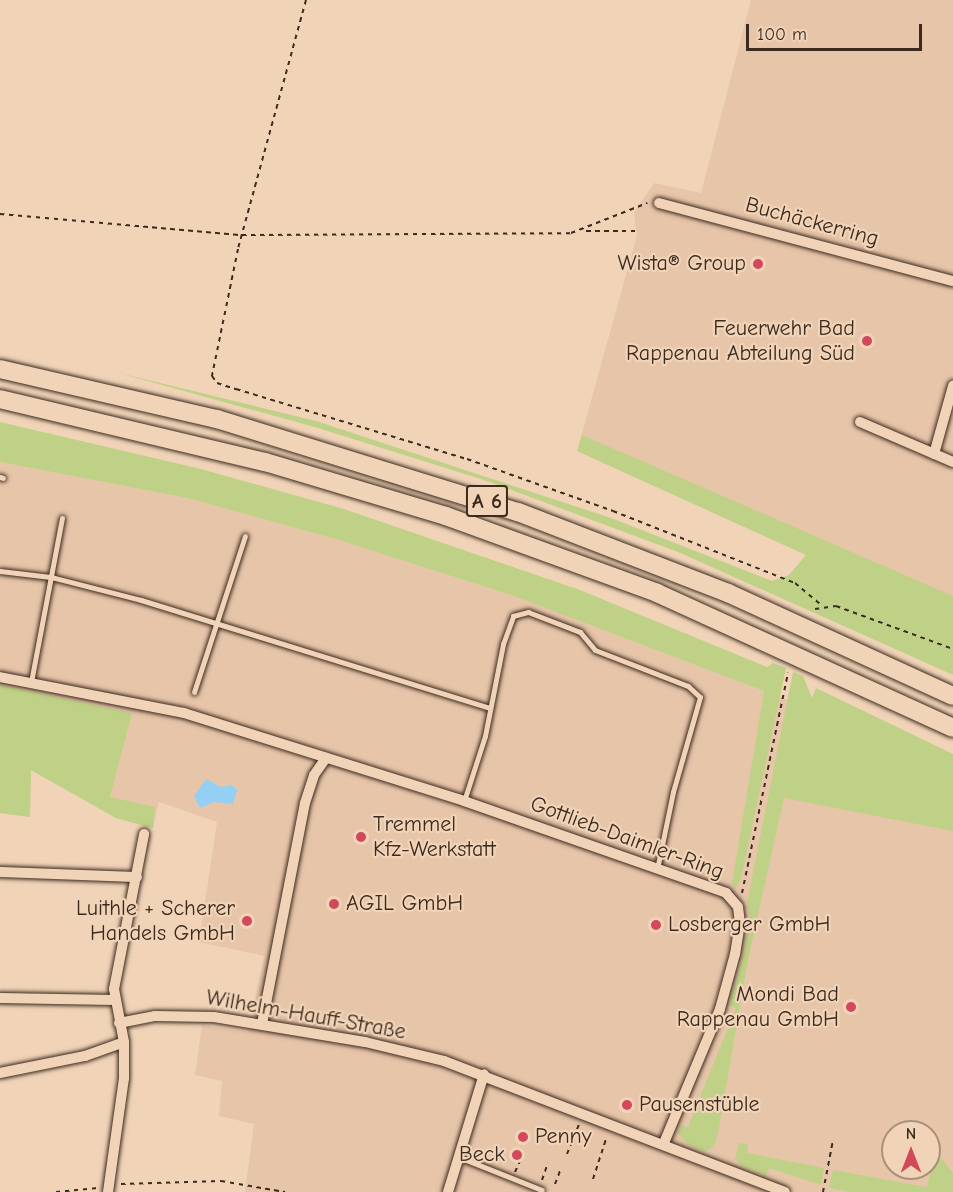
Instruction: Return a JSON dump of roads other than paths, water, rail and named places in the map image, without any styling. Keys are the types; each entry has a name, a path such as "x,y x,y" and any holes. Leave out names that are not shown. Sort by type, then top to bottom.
{"highway":[{"name":"A 6","path":"0,369 217,419 496,504 728,593 953,696"},
{"name":"A 6","path":"0,399 265,462 456,520 657,593 953,728"}],"street":[{"name":"Buchäckerring","path":"659,203 953,281"},
{"path":"934,454 953,386"},
{"path":"860,422 953,462"},
{"name":"Gottlieb-Daimler-Ring","path":"0,677 184,713 464,801 726,893 738,907 740,923 735,954 720,1009 663,1145"},
{"path":"262,1024 305,803 314,775 326,758"},
{"path":"108,1190 124,1078 124,1042 114,1000 144,834"},
{"path":"0,872 137,877"},
{"path":"0,998 114,1000"},
{"name":"Wilhelm-Hauff-Straße","path":"119,1023 180,1015 262,1024 365,1042 484,1074 785,1192"},
{"path":"0,1073 85,1056 124,1042"},
{"path":"448,1192 484,1074"}],"lane":[{"path":"31,682 62,518"},
{"path":"194,692 245,536"},
{"path":"0,571 51,577 216,621 489,708"},
{"path":"464,801 513,616 528,612 580,632 596,650 688,686 700,697 673,792 657,869"},
{"path":"458,1157 540,1189"}],"water":[{"path":"206,779 221,787 232,785 237,790 233,804 214,802 200,808 194,796"}],"place":[{"name":"Wista® Group","path":"758,264"},
{"name":"Feuerwehr Bad Rappenau Abteilung Süd","path":"867,341"},
{"name":"Tremmel Kfz-Werkstatt","path":"361,837"},
{"name":"AGIL GmbH","path":"334,904"},
{"name":"Luithle + Scherer Handels GmbH","path":"247,921"},
{"name":"Losberger GmbH","path":"656,925"},
{"name":"Mondi Bad Rappenau GmbH","path":"851,1007"},
{"name":"Pausenstüble","path":"627,1105"},
{"name":"Penny","path":"523,1137"},
{"name":"Beck","path":"517,1155"}]}
